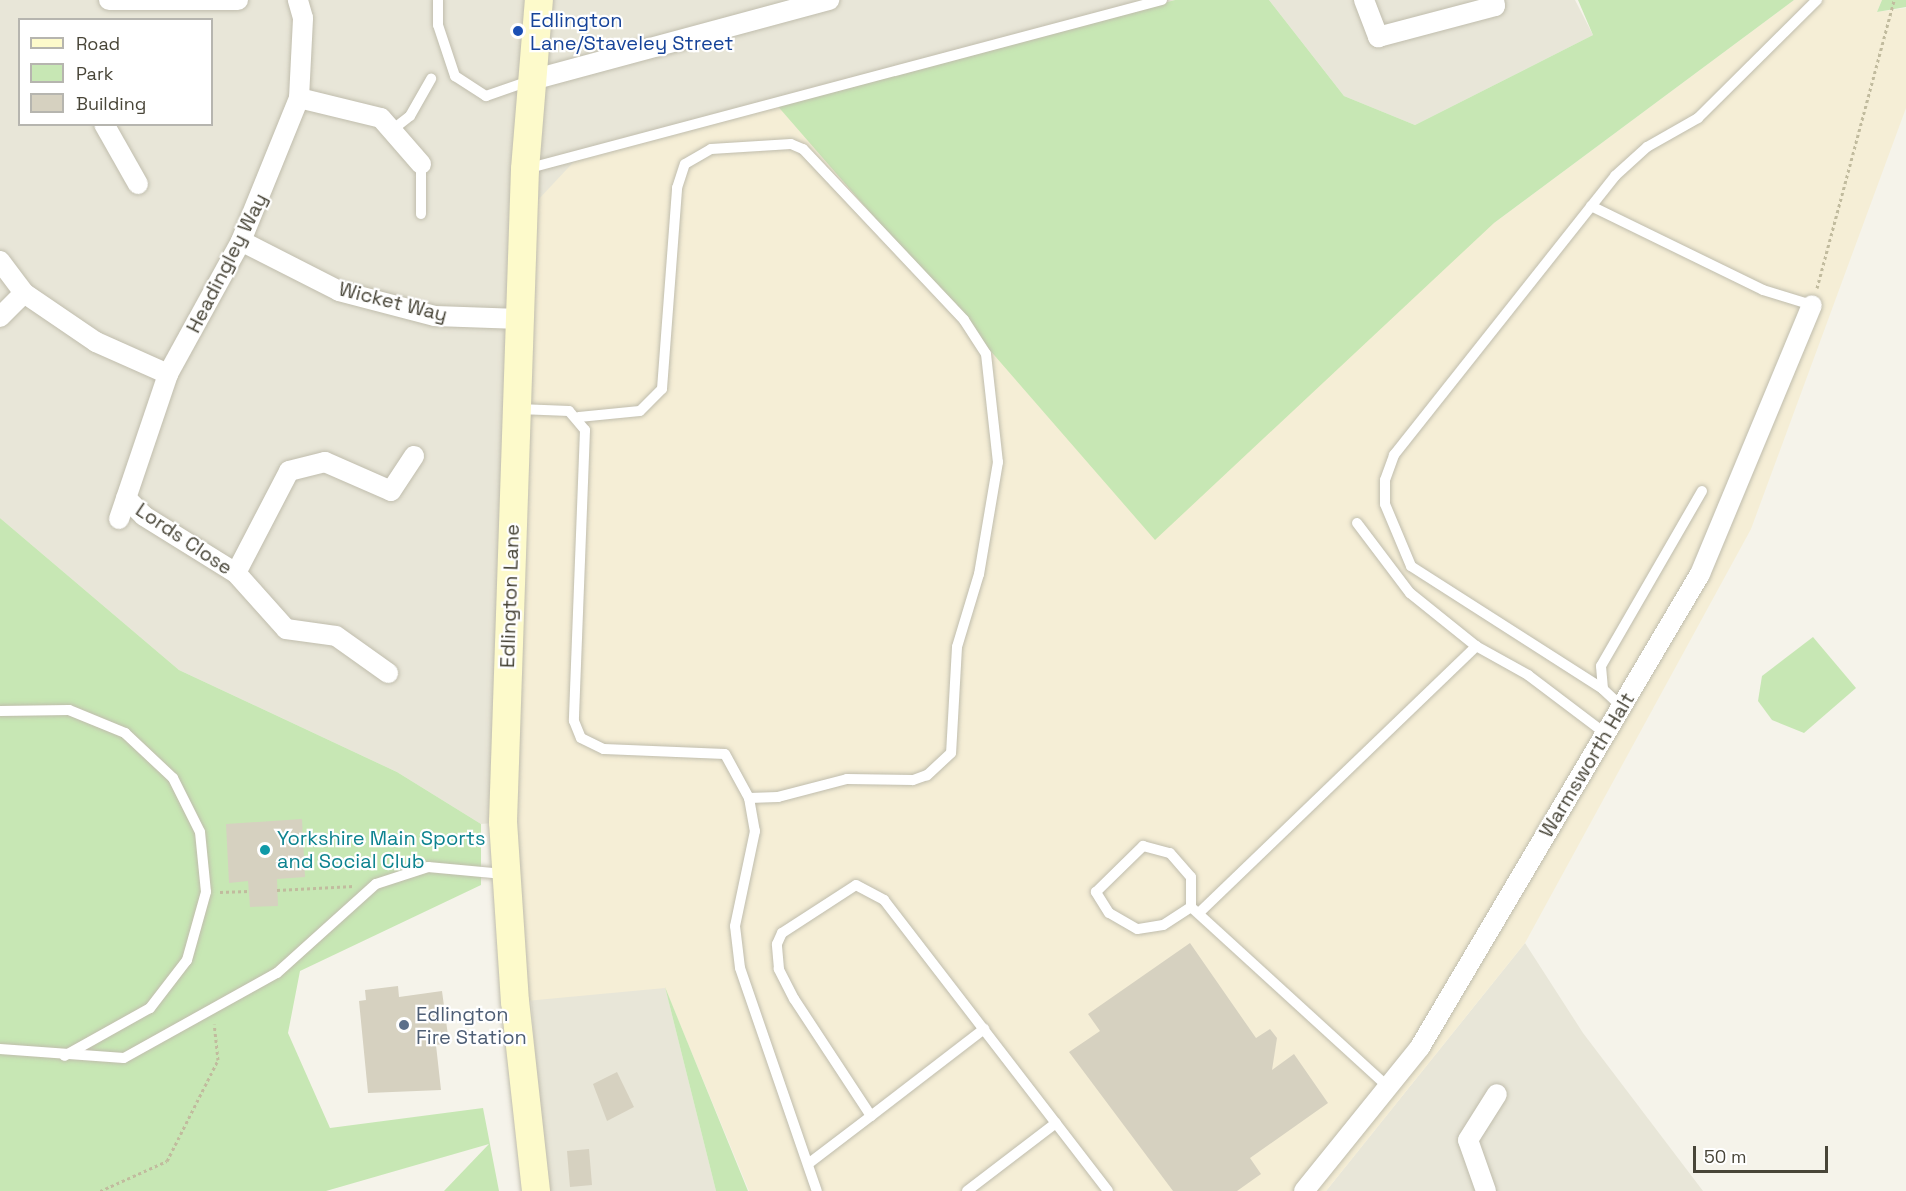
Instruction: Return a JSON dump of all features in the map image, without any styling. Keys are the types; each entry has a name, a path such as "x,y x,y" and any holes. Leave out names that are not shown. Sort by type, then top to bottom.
{"main road":[{"name":"Edlington Lane","path":"537,1191 505,874 525,169 540,0"}],"street":[{"path":"111,7 238,0"},
{"name":"Headingley Way","path":"119,519 168,374 241,241 299,98 303,18 298,0"},
{"path":"532,80 830,0"},
{"path":"1364,0 1378,38 1495,6 1494,0"},
{"path":"299,98 381,118 422,164"},
{"path":"105,126 138,184"},
{"name":"Wicket Way","path":"241,241 339,291 435,316 520,319"},
{"path":"0,261 24,293 96,342 168,374"},
{"path":"0,316 24,293"},
{"name":"Warmsworth Halt","path":"1304,1191 1420,1047 1700,574 1812,306"},
{"path":"236,573 290,471 325,462 391,491 414,456"},
{"name":"Lords Close","path":"126,498 144,516 236,573 286,629 336,636 388,673"},
{"path":"1486,1191 1468,1140 1497,1094"}],"lane":[{"path":"438,0 438,25 455,75 486,96 532,80"},
{"path":"525,169 1162,0"},
{"path":"1622,707 1603,689 1431,583 1400,548 1385,504 1385,480 1394,456 1591,206 1636,155 1698,118 1817,0"},
{"path":"392,130 410,116 431,79"},
{"path":"579,417 640,411 662,389 676,188 685,164 711,149 791,144 803,149 964,320 986,354 998,462 979,574 957,647 951,753 927,775 913,780 847,779 778,797 749,798"},
{"path":"421,214 422,164"},
{"path":"1591,206 1763,290 1812,306"},
{"path":"517,409 569,411 579,417 585,429 574,721 581,738 604,749 725,754 749,798 755,831 735,926 740,968 817,1191"},
{"path":"1603,689 1601,666 1702,491"},
{"path":"1357,523 1410,593 1476,646 1528,675 1606,734"},
{"path":"1388,1087 1285,998 1195,910 1191,877 1170,853 1155,845 1138,849 1096,892 1109,914 1137,929 1163,925 1195,910 1476,646"},
{"path":"0,711 69,710 125,733 173,778 200,832 206,892 187,960 150,1008 64,1056"},
{"path":"0,1049 64,1056 124,1058 277,973 376,885 428,867 505,874"},
{"path":"871,1116 779,969 776,957 782,933 847,888 866,886 884,900 1108,1191"},
{"path":"808,1164 984,1029"},
{"path":"967,1191 1056,1123"}],"path":[{"path":"1812,306 1894,0"},
{"path":"277,890 376,885"},
{"path":"206,892 249,891"},
{"path":"100,1191 167,1161 218,1060 213,1010"}],"shaded area":[{"path":"0,0 1175,0 582,153 503,822 481,824 397,772 179,670 0,518"},
{"path":"1269,0 1575,0 1593,35 1415,125 1344,96"},
{"path":"1794,0 1882,0 1877,12 1906,8 1906,108 1751,529 1525,943 1326,1191 749,1191 665,988 515,1002 523,216 582,153 775,103 1494,223"},
{"path":"1525,943 1583,1033 1703,1191 1326,1191"},
{"path":"665,987 716,1191 545,1191 531,998"}],"green space":[{"path":"1175,0 1269,0 1344,96 1415,125 1593,35 1578,0 1794,0 1494,223 1155,540 775,103"},
{"path":"1882,0 1906,0 1906,7 1877,12"},
{"path":"0,518 179,670 397,772 481,824 481,885 300,971 288,1033 330,1128 483,1108 499,1191 444,1191 489,1144 326,1191 0,1191"},
{"path":"1813,637 1856,688 1804,733 1772,720 1758,701 1762,676"},
{"path":"665,987 748,1191 716,1191"}],"building":[{"name":"Yorkshire Main Sports and Social Club","path":"302,819 305,877 277,879 278,906 250,907 248,881 229,883 226,824"},
{"path":"1190,943 1256,1038 1270,1029 1277,1038 1272,1070 1294,1054 1328,1103 1250,1158 1261,1174 1237,1191 1173,1191 1069,1052 1100,1031 1088,1014"},
{"name":"Edlington Fire Station","path":"398,986 399,997 442,991 449,1043 436,1045 441,1090 368,1093 359,1001 366,1000 365,990"},
{"path":"617,1072 634,1107 607,1121 593,1084"},
{"path":"589,1149 592,1185 570,1187 567,1151"}],"place":[{"name":"Edlington Lane/Staveley Street","path":"518,31"},
{"name":"Yorkshire Main Sports and Social Club","path":"265,850"},
{"name":"Edlington Fire Station","path":"404,1025"}]}
